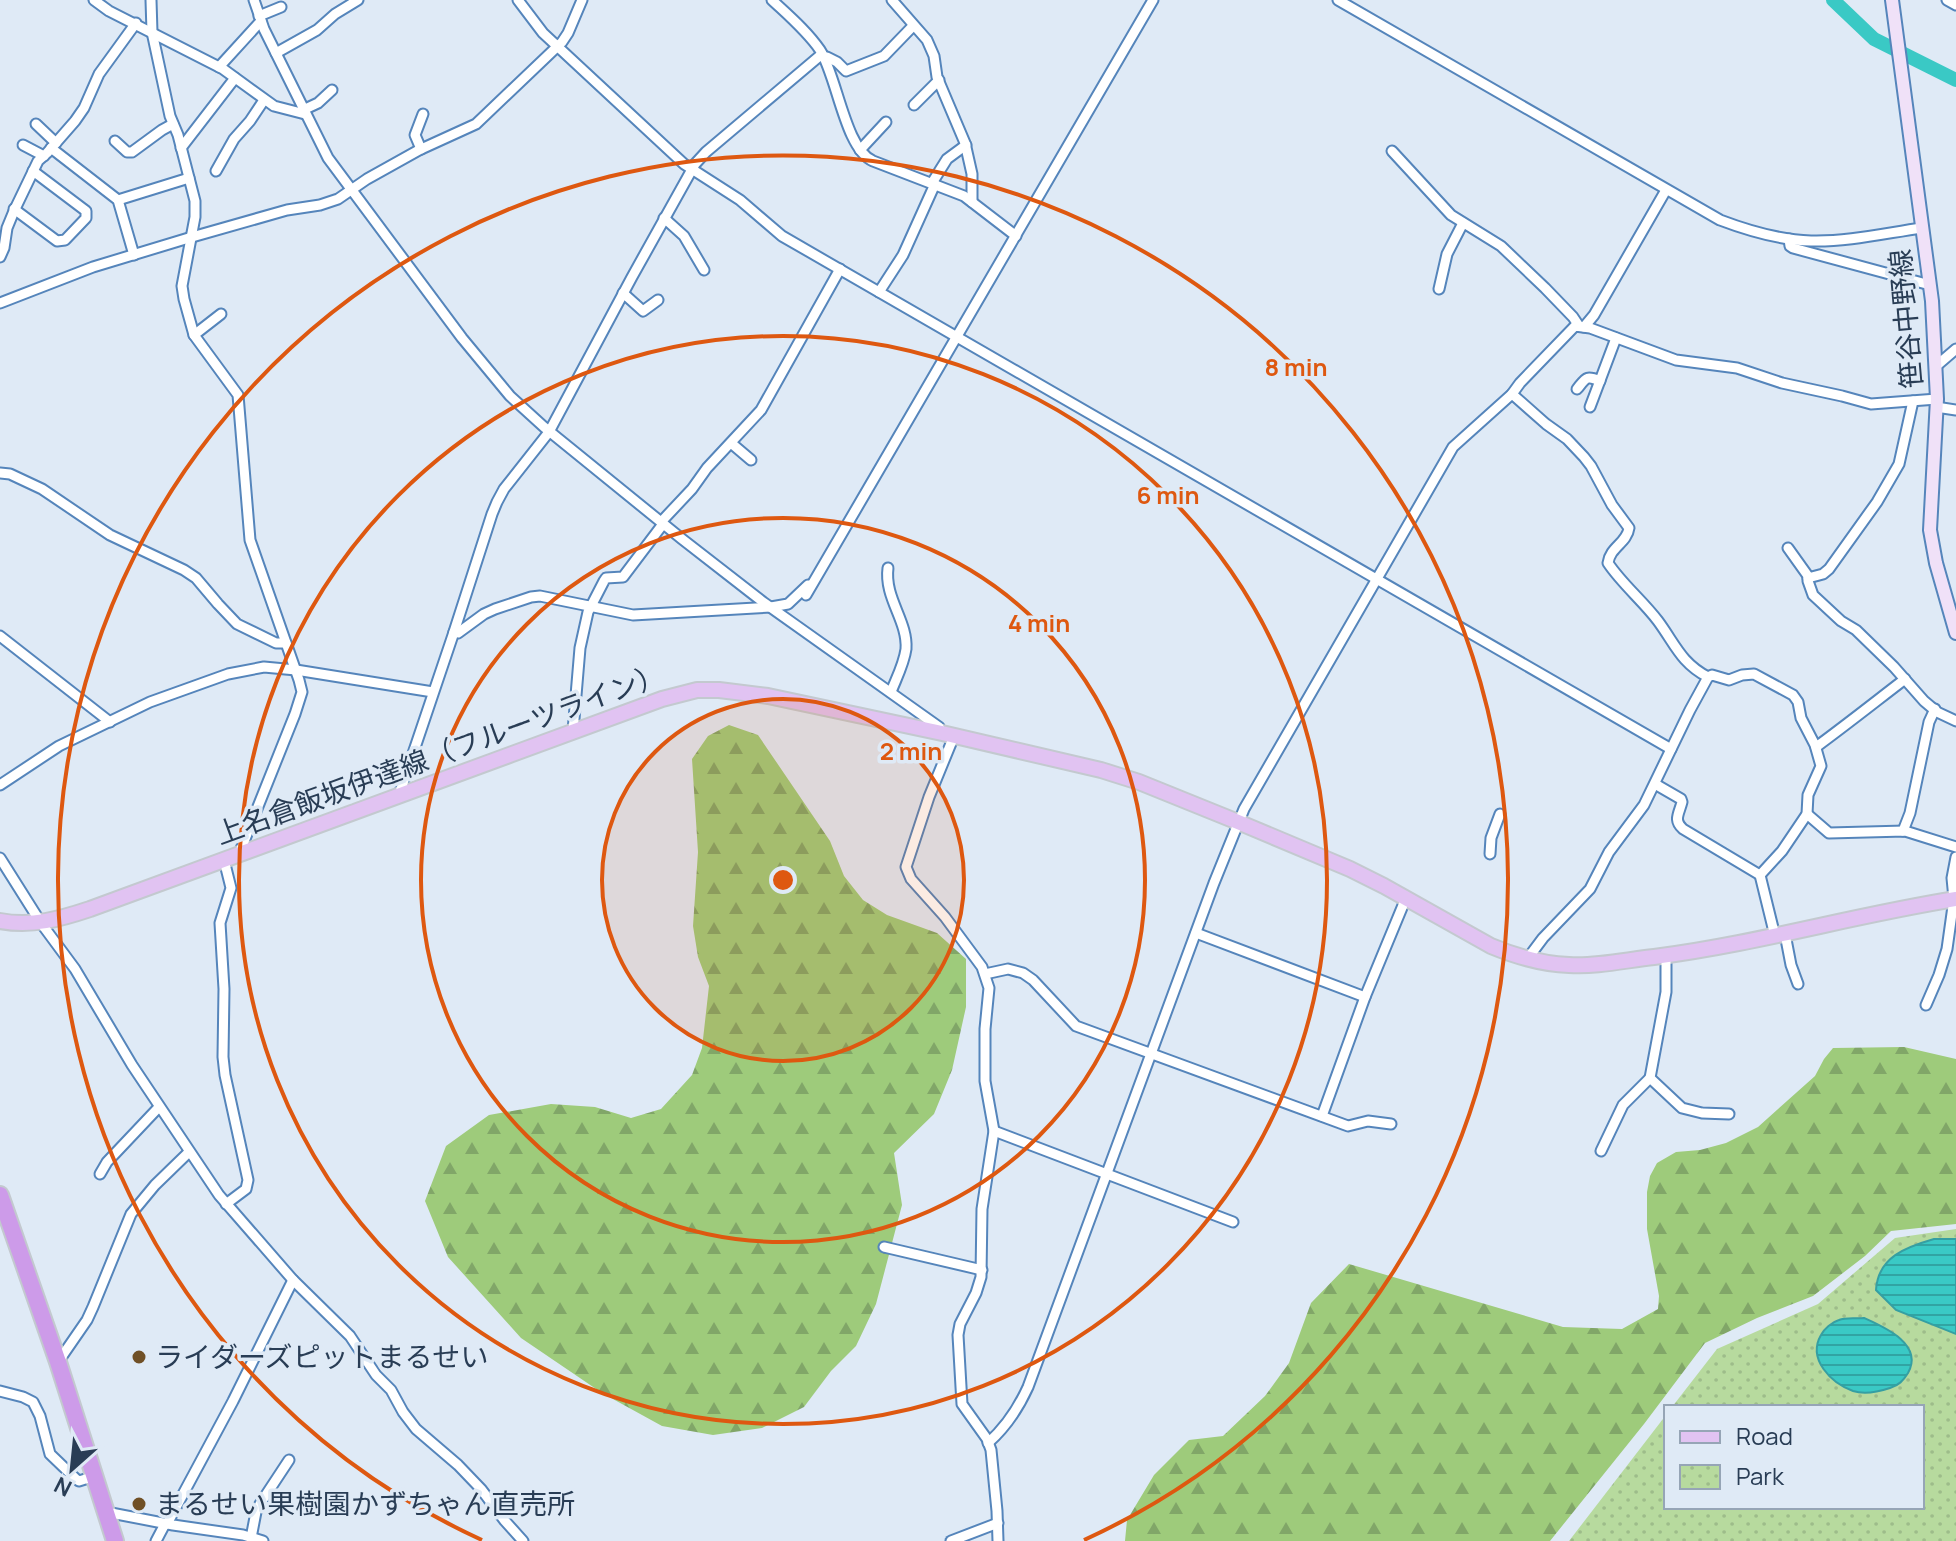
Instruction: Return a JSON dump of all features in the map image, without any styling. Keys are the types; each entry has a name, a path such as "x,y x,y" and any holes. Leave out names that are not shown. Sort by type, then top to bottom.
{"highway":[{"path":"0,1195 4,1217 58,1362 115,1541"}],"main road":[{"name":"上名倉飯坂伊達線（フルーツライン）","path":"0,921 41,923 90,909 573,731 662,699 697,690 768,696 948,734 1139,782 1350,869 1491,946 1553,964 1608,964 1666,955 1955,899"}],"street":[{"path":"94,0 109,11 219,67 274,106 304,112 332,90"},
{"path":"151,0 152,32 170,116 195,201 192,237 182,286 194,335 238,395 250,540 302,692 239,854"},
{"path":"254,0 276,53 328,158 494,379 549,432 662,523 771,607 948,734 906,867 911,879 945,917 982,967 989,988 985,1081 994,1131 982,1209 982,1270 980,1283 964,1313 958,1335 963,1407 991,1450 998,1541"},
{"path":"276,53 317,30 358,0"},
{"path":"518,0 533,21 558,46 691,170 744,203 782,236 1671,749"},
{"path":"0,303 93,267 287,210 338,199 421,149 476,124 566,37 582,0"},
{"path":"772,0 823,56 863,155 964,196 1016,236"},
{"path":"892,0 927,40 934,56 939,80 966,145 972,174 972,202"},
{"path":"806,595 1153,0"},
{"path":"1338,0 1720,220 1757,233 1811,241 1922,228"},
{"name":"笹谷中野線","path":"1892,0 1930,285 1936,403 1930,530 1956,633"},
{"path":"1947,0 1956,5"},
{"path":"219,67 260,18 281,7"},
{"path":"0,257 14,209 38,161 84,108 99,74 136,23"},
{"path":"823,56 832,59 846,71 884,56 913,26"},
{"path":"399,795 492,514 504,489 549,432 691,170 706,152 823,56"},
{"path":"181,148 235,78"},
{"path":"914,105 939,80"},
{"path":"216,171 234,139 264,100"},
{"path":"421,149 415,135 423,114"},
{"path":"860,150 886,122"},
{"path":"36,124 50,149 118,200 134,255"},
{"path":"115,141 127,152 132,152 173,124"},
{"path":"23,145 50,149"},
{"path":"879,292 903,255 947,159 966,145"},
{"path":"1392,151 1451,215 1501,246 1581,327"},
{"path":"14,209 57,241 65,240 86,218 86,211 33,171"},
{"path":"118,200 189,178"},
{"path":"1581,327 1594,315 1666,190"},
{"path":"664,218 684,236 704,270"},
{"path":"1439,289 1447,254 1463,223"},
{"path":"1789,239 1793,248 1930,285"},
{"path":"573,731 580,648 588,612 604,581 606,578 623,577 707,468 761,410 840,269"},
{"path":"623,293 643,311 658,300"},
{"path":"194,335 221,314"},
{"path":"988,1443 1008,1423 1028,1387 1238,822 1453,447 1512,394 1575,326 1676,360 1737,368 1782,383 1871,404 1913,401 1936,403 1956,410"},
{"path":"1590,407 1616,338"},
{"path":"1935,367 1956,349"},
{"path":"1577,389 1587,378 1600,381"},
{"path":"1512,394 1567,439 1591,466 1612,505 1629,528 1628,536 1610,554 1608,563 1657,620 1683,660 1708,677"},
{"path":"1808,578 1829,569 1877,502 1899,464 1913,401"},
{"path":"731,443 751,460"},
{"path":"0,473 10,474 42,489 110,535 184,570 196,578 237,624 276,643 286,643"},
{"path":"1788,548 1808,578 1813,595 1864,638 1924,701 1956,721"},
{"path":"888,568 886,579 890,597 906,642 891,692"},
{"path":"454,632 458,633 484,614 531,597 557,598 633,615 771,607 793,601 814,580"},
{"path":"0,636 110,722"},
{"path":"0,785 59,746 150,702 228,674 264,667 433,692"},
{"path":"1528,958 1590,889 1609,852 1638,814 1708,677 1712,675 1729,680 1754,674 1793,695 1816,747 1821,769 1808,795 1807,814 1782,851 1760,875"},
{"path":"1816,747 1905,679"},
{"path":"1903,831 1929,722 1935,709"},
{"path":"1655,784 1681,799 1677,824 1760,875 1798,984"},
{"path":"1490,854 1491,838 1500,814"},
{"path":"1807,814 1829,833 1903,831 1956,847"},
{"path":"1926,1005 1947,949 1955,899 1952,888 1956,857"},
{"path":"0,858 41,923 75,969 159,1107 226,1204 293,1280 350,1336 416,1429 481,1489 523,1541"},
{"path":"224,860 231,888 220,923 224,989 223,1057 248,1180 246,1189 226,1204"},
{"path":"1322,1116 1365,997 1406,898"},
{"path":"1196,933 1365,997"},
{"path":"1601,1151 1623,1105 1650,1078 1666,992 1666,955"},
{"path":"985,974 1008,969 1023,973 1076,1026 1151,1054 1348,1126 1368,1121 1391,1124"},
{"path":"1650,1078 1682,1108 1702,1113 1729,1114"},
{"path":"100,1174 107,1162 159,1107"},
{"path":"994,1131 1233,1222"},
{"path":"58,1362 87,1320 131,1214 189,1152"},
{"path":"884,1247 982,1270"},
{"path":"156,1541 233,1401 293,1280"},
{"path":"0,1391 33,1402 50,1454 76,1479 79,1481 95,1476"},
{"path":"251,1538 256,1512 289,1460"},
{"path":"106,1512 263,1541"},
{"path":"951,1541 998,1523"}],"green space":[{"path":"729,725 758,735 830,841 844,876 863,900 887,915 937,933 966,959 966,1007 952,1070 934,1114 894,1153 902,1205 876,1304 856,1346 831,1371 804,1407 762,1428 713,1435 662,1426 602,1393 521,1338 448,1257 425,1201 446,1146 489,1115 551,1104 595,1107 631,1118 661,1109 692,1075 702,1048 709,986 698,957 693,926 698,852 692,759 708,736"},
{"path":"1904,1047 1956,1059 1956,1224 1891,1231 1865,1256 1813,1296 1705,1343 1550,1541 1125,1541 1127,1520 1154,1475 1189,1440 1223,1436 1265,1396 1289,1363 1311,1303 1349,1264 1563,1327 1622,1329 1658,1309 1659,1296 1647,1229 1647,1192 1657,1163 1676,1152 1726,1143 1758,1127 1815,1076 1833,1048"},
{"path":"1956,1229 1956,1541 1569,1541 1664,1418 1664,1509 1924,1509 1924,1405 1674,1405 1717,1349 1818,1304 1895,1238"}],"shaded area":[{"path":"1934,1239 1956,1239 1956,1334 1896,1310 1876,1290 1882,1269 1888,1261 1904,1250"},
{"path":"1864,1318 1900,1338 1911,1353 1912,1363 1898,1384 1867,1393 1853,1391 1837,1382 1824,1369 1817,1353 1821,1335 1831,1324 1842,1319"}],"waterway":[{"path":"1833,0 1874,39 1956,80"}],"place":[{"name":"ライダーズピットまるせい","path":"139,1357"},
{"name":"まるせい果樹園かずちゃん直売所","path":"139,1504"}]}
